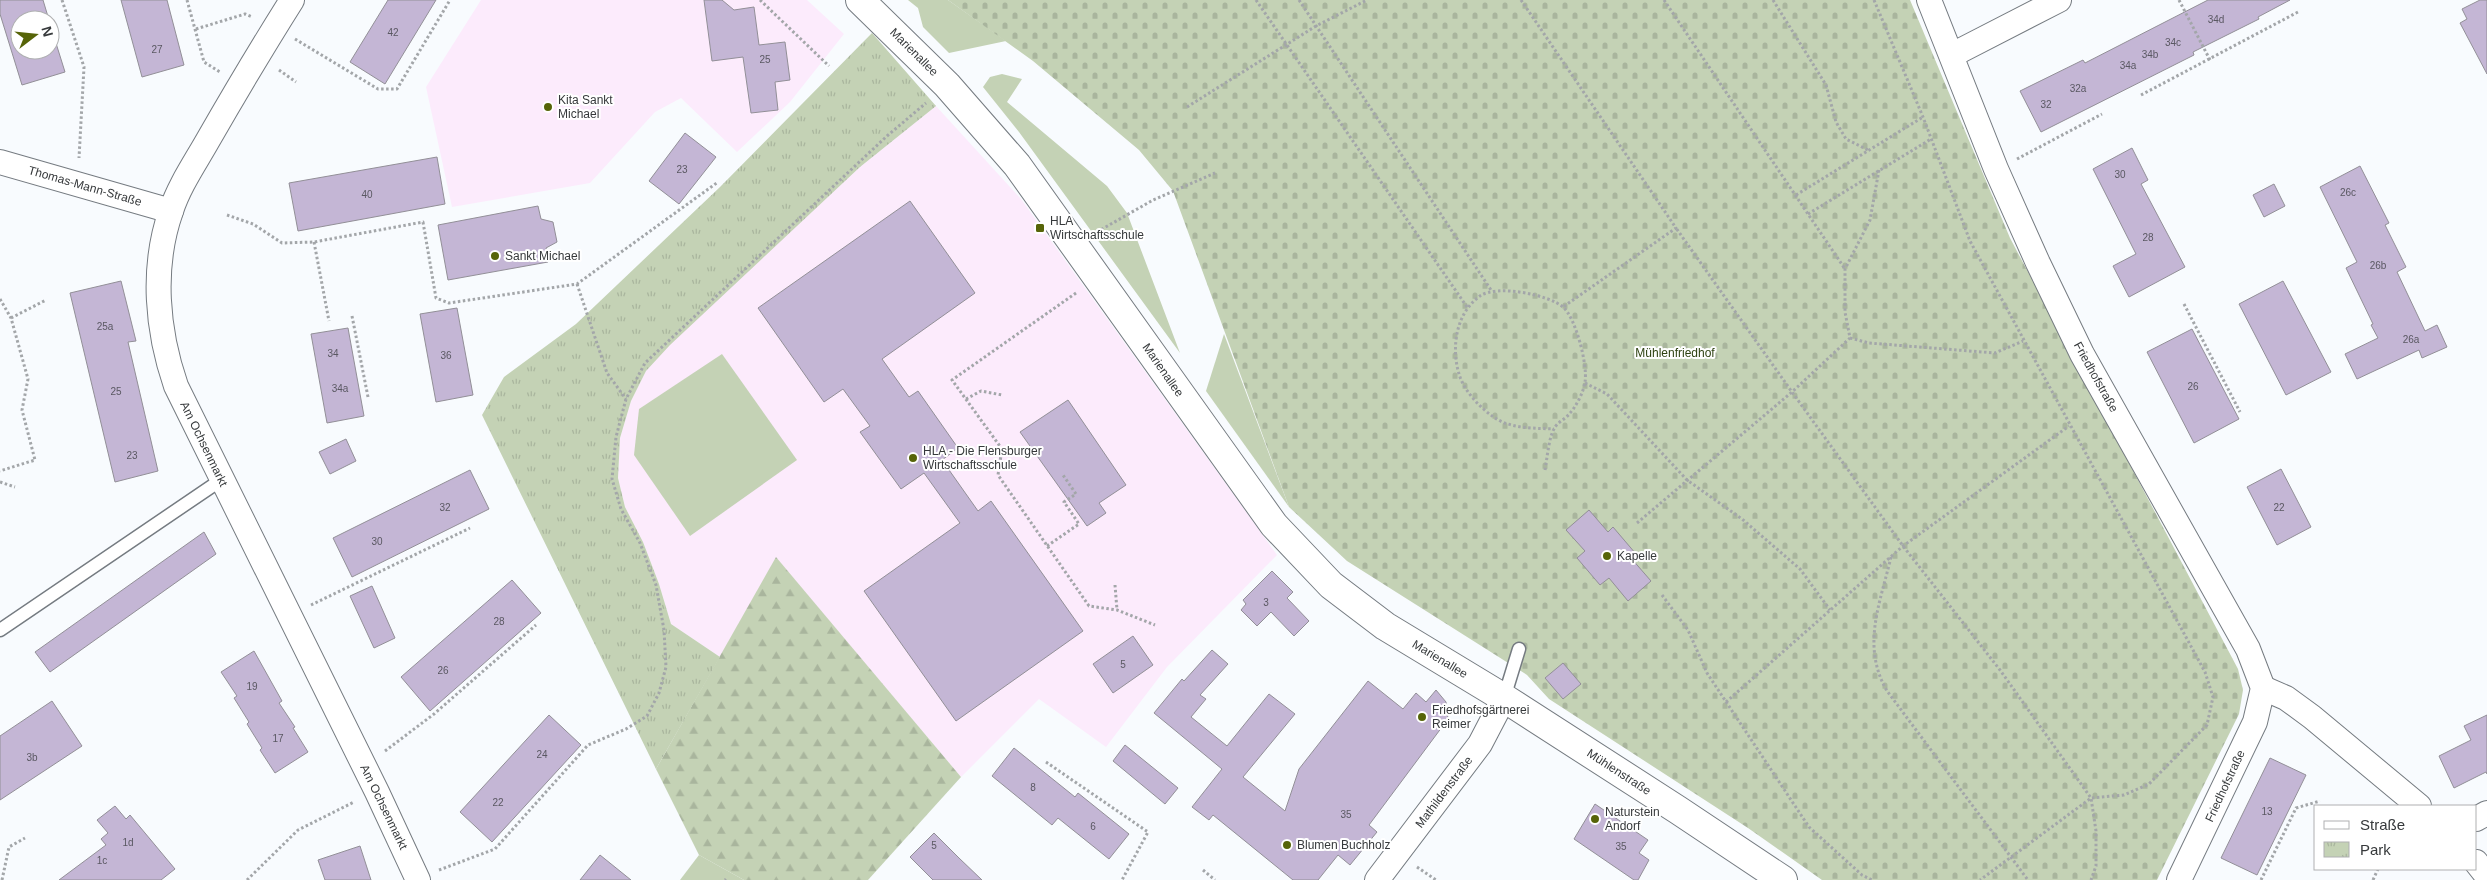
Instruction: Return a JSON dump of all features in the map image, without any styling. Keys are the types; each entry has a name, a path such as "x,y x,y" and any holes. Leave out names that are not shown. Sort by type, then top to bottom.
{"main road":[{"name":"Marienallee","path":"860,0 948,85 1017,165 1274,525 1331,584 1385,626 1504,698"},
{"name":"Mühlenstraße","path":"1504,698 1783,880"}],"street":[{"name":"Am Ochsenmarkt","path":"292,0 240,84 186,178 171,211 163,248 159,317 165,354 176,386 377,792 418,879"},
{"name":"Friedhofstraße","path":"1929,0 1996,169 2038,263 2082,354 2248,649 2263,688 2255,722 2180,880"},
{"path":"1952,55 2059,0"},
{"name":"Thomas-Mann-Straße","path":"0,162 171,211"},
{"path":"2263,688 2286,698 2312,717 2418,805"},
{"name":"Mathildenstraße","path":"1377,880 1480,744 1504,698"},
{"path":"2477,863 2487,876"}],"lane":[{"path":"0,630 222,480"},
{"path":"1504,698 1519,649"}],"path":[{"path":"62,0 84,67 78,184"},
{"path":"188,0 204,62 240,84"},
{"path":"196,29 245,14 275,27 378,89 397,89 450,0"},
{"path":"760,0 829,66"},
{"path":"1256,0 1467,307"},
{"path":"1299,0 1491,290"},
{"path":"1187,107 1316,26 1367,0"},
{"path":"1521,0 1676,228 1792,392 1903,546 2000,670 2091,798 2096,831 2096,866 2091,880"},
{"path":"1664,0 1845,269"},
{"path":"1773,0 1826,85 1836,122 1846,139 1868,150"},
{"path":"1874,0 1932,139 1970,241 2069,426 2205,672 2213,697 2206,725 2149,784 2124,795 2091,798 1980,880"},
{"path":"2179,0 2210,60"},
{"path":"2141,95 2298,12"},
{"path":"418,879 495,849 588,745 626,729 647,716 659,693 666,666 664,630 656,584 640,543 621,509 612,479 616,437 626,399 645,363 670,338 887,136 948,85"},
{"path":"1996,169 2102,114"},
{"path":"1796,195 1923,117"},
{"path":"1808,214 1932,139"},
{"path":"1850,338 1845,312 1845,269 1870,220 1879,170"},
{"path":"1076,247 1104,228 1153,200 1215,173"},
{"path":"227,215 253,224 282,243 314,242 423,222 436,298 449,303 577,284 718,182"},
{"path":"1564,307 1676,228"},
{"path":"314,242 329,321"},
{"path":"1098,278 952,380 1002,449 998,476 1089,606 1117,610 1155,625"},
{"path":"577,284 607,373 626,399"},
{"path":"1545,470 1554,429 1571,412 1585,383 1584,358 1578,333 1564,307 1536,296 1510,290 1491,290 1467,307 1459,323 1456,345 1459,375 1471,397 1495,418 1519,427 1554,429"},
{"path":"0,299 12,318 28,379 22,410 35,460 0,471"},
{"path":"12,318 46,300"},
{"path":"2184,304 2240,412"},
{"path":"352,316 368,397"},
{"path":"1850,338 1869,344 1995,354 2024,341"},
{"path":"1637,523 1792,392 1850,338"},
{"path":"1585,383 1607,394 1687,480 1742,519 1781,551 1800,569 1830,610"},
{"path":"966,399 981,391 1002,395"},
{"path":"1726,702 1903,546 2069,426"},
{"path":"1047,546 1079,524 1064,502 1076,494 1063,474"},
{"path":"0,482 15,487"},
{"path":"290,616 470,528"},
{"path":"1891,556 1872,634 1874,659 1878,675 1886,691 2028,880"},
{"path":"1115,585 1117,610"},
{"path":"1662,595 1688,630 1707,673 1809,827 1862,875 1872,880"},
{"path":"364,767 434,714 536,625"},
{"path":"1046,762 1148,832 1122,880"},
{"path":"247,880 298,830 377,792"},
{"path":"2261,880 2296,808 2320,801"},
{"path":"2,880 9,847 25,838"},
{"path":"1203,870 1215,880"}],"shaded area":[{"name":"Kita Sankt Michael","path":"481,0 807,0 844,34 790,102 737,152 681,98 655,112 590,183 452,207 426,87"},
{"name":"HLA - Die Flensburger Wirtschaftsschule","path":"936,106 1021,199 1277,555 1167,667 1106,747 1039,699 961,777 776,558 720,657 671,624 659,584 643,542 625,507 618,478 620,438 631,401 646,371 670,344 860,167"}],"green space":[{"path":"908,0 948,0 1006,41 949,53 923,27 918,8"},
{"name":"Mühlenfriedhof","path":"948,0 1910,0 2010,238 2238,669 2243,690 2239,714 2157,880 1822,880 1748,828 1549,699 1527,675 1347,561 1289,507 1173,191 1139,150 1033,61"},
{"path":"872,33 936,106 860,167 670,345 646,371 631,401 620,438 618,478 625,507 643,542 659,584 671,624 720,657 656,769 482,415 504,377 576,324 720,187"},
{"path":"1002,74 1022,79 1007,102 1107,186 1127,213 1180,353 1019,132 983,87 990,77"},
{"path":"1224,334 1289,507 1206,391"},
{"path":"722,354 797,460 690,536 634,455 639,409"},
{"path":"776,557 961,777 868,880 744,880 699,855 656,769"},
{"path":"699,855 744,880 680,880"}],"building":[{"path":"0,0 43,0 46,10 10,10 10,46 0,14"},
{"path":"121,0 167,0 184,65 142,77"},
{"path":"388,0 436,0 385,84 350,62"},
{"path":"704,0 722,0 734,10 754,7 759,45 785,42 790,80 775,82 778,110 751,113 743,57 712,61"},
{"path":"2208,0 2290,0 2258,17 2259,19 2193,52 2194,55 2041,132 2020,91 2083,60 2085,63"},
{"path":"2480,0 2487,0 2487,74 2460,23 2467,19 2462,9"},
{"path":"60,56 65,72 22,85 14,60 60,60"},
{"path":"685,133 716,157 679,204 649,181"},
{"path":"2132,148 2148,180 2141,184 2185,267 2129,297 2113,266 2136,254 2093,169"},
{"path":"437,157 445,204 298,231 289,183"},
{"path":"2360,166 2389,223 2385,225 2406,267 2397,272 2425,331 2437,325 2447,347 2422,358 2419,350 2357,379 2345,354 2378,338 2346,268 2357,262 2320,187"},
{"path":"2274,184 2285,206 2264,217 2253,195"},
{"path":"910,201 975,293 882,359 909,397 918,391 958,448 942,460 978,511 991,501 1083,631 956,721 864,591 960,523 924,473 901,489 860,432 870,426 843,389 824,402 758,308"},
{"name":"Sankt Michael","path":"538,206 541,219 553,222 557,242 546,248 548,262 448,280 438,225"},
{"path":"121,281 136,341 128,342 158,471 115,482 70,293"},
{"path":"2283,281 2331,372 2286,395 2239,304"},
{"path":"457,308 473,395 436,402 420,314"},
{"path":"348,328 364,416 327,423 311,334"},
{"path":"2192,329 2239,419 2194,443 2147,352"},
{"path":"1068,400 1126,485 1099,503 1106,513 1087,526 1020,432"},
{"path":"346,439 356,461 330,474 319,452"},
{"path":"2281,469 2311,527 2277,545 2247,487"},
{"path":"470,470 489,509 352,577 333,538"},
{"name":"Kapelle","path":"1589,510 1608,532 1613,527 1636,554 1631,558 1651,581 1628,601 1609,578 1600,585 1577,558 1585,551 1566,530"},
{"path":"204,532 216,554 50,672 35,652"},
{"path":"1272,571 1293,592 1287,598 1309,621 1294,636 1271,612 1257,626 1241,610 1246,604 1243,600"},
{"path":"512,580 541,613 430,711 401,677"},
{"path":"372,586 395,638 374,648 350,596"},
{"path":"1133,636 1153,665 1113,693 1093,664"},
{"path":"1212,650 1228,664 1200,695 1206,699 1191,717 1227,746 1269,694 1295,714 1243,777 1285,811 1299,769 1368,681 1403,709 1416,693 1426,702 1436,690 1446,702 1448,719 1369,825 1377,832 1350,865 1338,855 1318,880 1293,880 1213,815 1209,820 1192,807 1222,769 1154,713 1182,679 1184,681"},
{"path":"254,651 282,701 279,703 295,727 293,728 308,752 275,773 260,750 262,748 247,724 249,722 234,698 237,696 221,672"},
{"path":"1563,663 1581,684 1563,699 1545,678"},
{"path":"52,701 82,746 0,800 0,736"},
{"path":"549,715 581,745 492,842 460,812"},
{"path":"2487,715 2487,774 2486,772 2454,788 2439,756 2471,740 2464,726"},
{"path":"1125,745 1178,788 1165,804 1113,761"},
{"path":"1014,748 1075,797 1078,793 1129,834 1109,859 1058,818 1052,825 992,776"},
{"path":"2270,758 2306,775 2257,875 2221,858"},
{"path":"1595,804 1648,840 1639,853 1649,860 1638,880 1634,880 1574,839"},
{"path":"115,806 126,819 130,815 175,869 161,880 59,880 106,845 101,839 108,833 97,820"},
{"path":"934,833 982,880 933,880 910,857"},
{"path":"360,846 371,880 325,880 318,860"},
{"path":"600,855 631,880 580,880"}],"place":[{"name":"Kita Sankt Michael","path":"548,107"},
{"name":"HLA Wirtschaftsschule","path":"1040,228"},
{"name":"Sankt Michael","path":"495,256"},
{"name":"HLA - Die Flensburger Wirtschaftsschule","path":"913,458"},
{"name":"Kapelle","path":"1607,556"},
{"name":"Friedhofsgärtnerei Reimer","path":"1422,717"},
{"name":"Naturstein Andorf","path":"1595,819"},
{"name":"Blumen Buchholz","path":"1287,845"}]}
